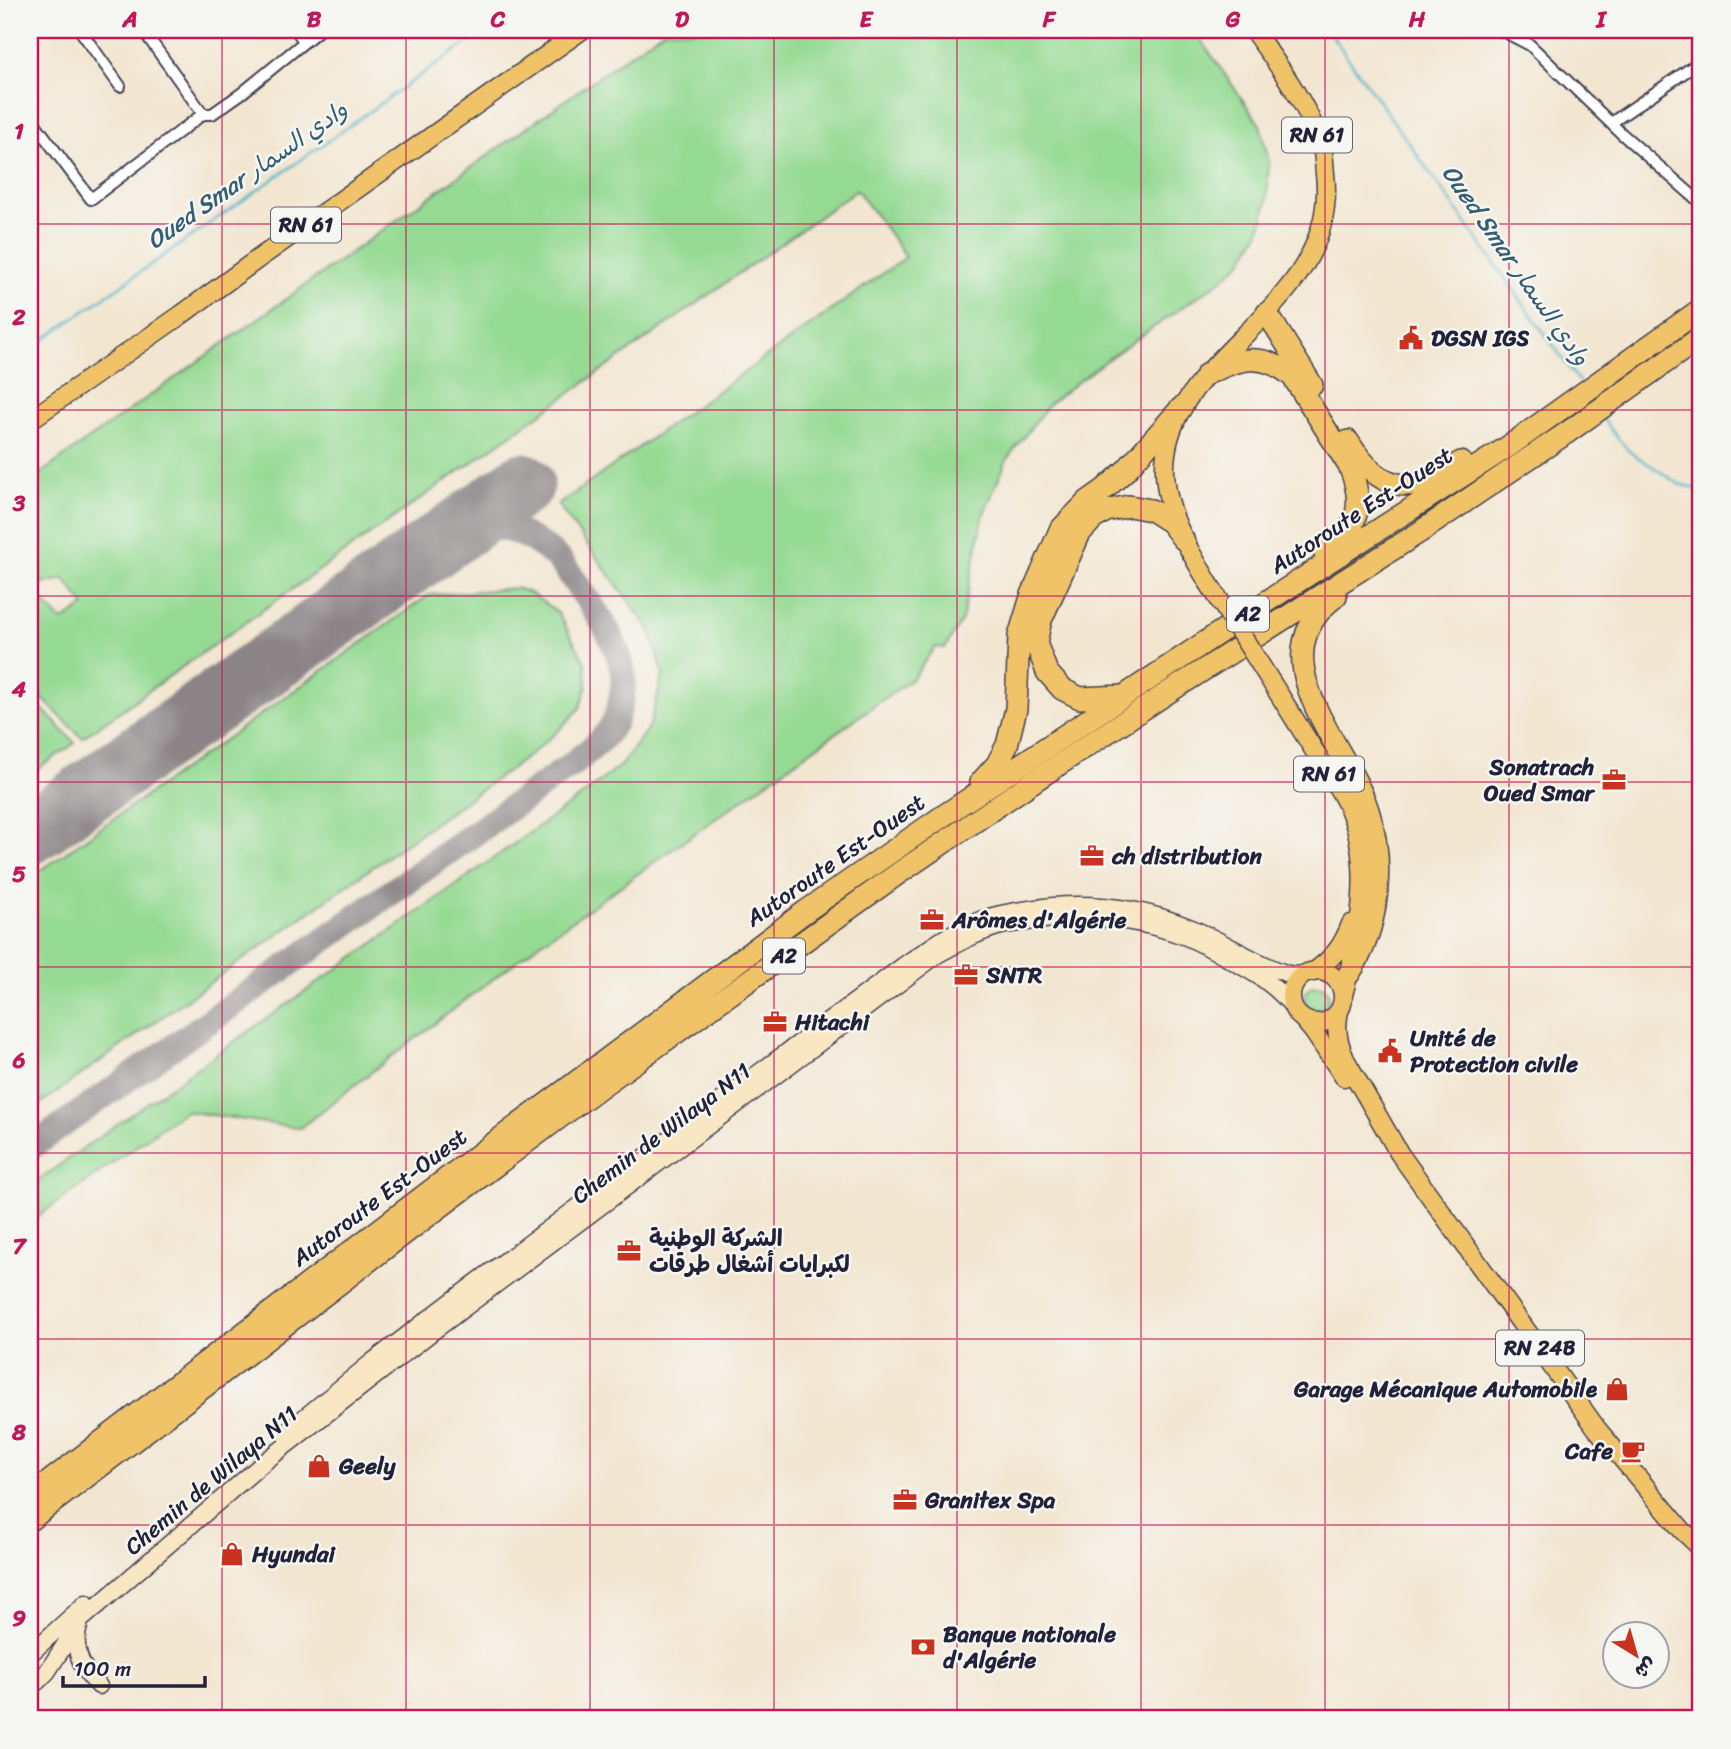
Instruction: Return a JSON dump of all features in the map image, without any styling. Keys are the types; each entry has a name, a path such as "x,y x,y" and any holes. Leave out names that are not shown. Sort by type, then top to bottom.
{"highway":[{"name":"Autoroute Est-Ouest","path":"30,1496 577,1080 806,911 940,818 1255,609 1509,446 1701,309"},
{"path":"1255,609 1289,575 1341,538 1357,514 1358,499 1356,482 1349,466 1293,377 1262,318"},
{"path":"1262,318 1358,458 1385,480 1395,484 1416,484 1476,456 1509,446"},
{"name":"Autoroute Est-Ouest","path":"30,1520 599,1088 899,873 1160,697 1420,532 1619,397 1701,337"},
{"path":"1672,359 1701,356"},
{"path":"1208,374 1227,364 1250,359 1273,363 1293,377"},
{"path":"940,818 972,792 997,764 1007,745 1016,709 1019,636 1031,597 1060,530 1075,513 1126,470 1181,408"},
{"path":"1126,695 1080,698 1062,689 1047,672 1037,643 1041,620 1080,533 1093,519 1106,511 1129,506 1151,510 1170,522 1182,539"},
{"path":"1349,974 1358,960 1371,923 1377,891 1376,838 1367,807 1311,697 1303,672 1304,644 1311,620 1330,601 1420,532"}],"main road":[{"name":"RN 61","path":"30,420 582,30"},
{"name":"RN 61","path":"1253,30 1294,88 1322,145 1328,193 1321,231 1312,254 1295,281 1197,384 1181,408 1168,439 1167,489 1182,539 1350,810 1361,859 1362,891 1359,925 1341,1003 1337,1035 1340,1048 1390,1139"},
{"name":"RN 61","path":"1310,973 1331,960 1342,946 1362,891"},
{"path":"30,1654 76,1619 322,1402 474,1284 907,962 977,921 999,914 1064,905 1138,911 1173,920 1284,973 1292,975 1322,972 1336,980 1341,987 1341,1003 1334,1017 1327,1021 1310,1022 1298,1013"},
{"name":"Chemin de Wilaya N11","path":"76,1619 111,1593 262,1464 430,1333 937,955 952,947 1002,926 1041,920 1083,917 1136,922 1203,944 1264,979 1281,992 1298,1013"},
{"path":"1310,973 1295,984 1292,999 1298,1013 1365,1109 1390,1139"},
{"name":"RN 24B","path":"1390,1139 1602,1437 1682,1530 1701,1548"},
{"path":"30,1686 47,1672 76,1619"},
{"path":"76,1619 77,1644 83,1668 99,1686"}],"street":[{"path":"80,30 120,86"},
{"path":"143,30 203,114"},
{"path":"296,30 304,41"},
{"path":"30,117 91,199 203,114 212,114 232,100 319,30"},
{"path":"1501,30 1530,45 1611,123 1701,203"},
{"path":"1611,123 1701,61"}],"green space":[{"path":"664,30 1194,30 1260,125 1269,162 1267,200 1260,231 1242,261 1223,279 1050,403 1007,459 984,513 962,620 945,648 935,647 913,678 535,947 300,1128 185,1111 30,1222 30,1186 583,795 621,765 650,725 663,673 650,630 558,505 906,257 857,190 82,738 30,686 30,594 34,600 43,601 62,621 85,606 64,579 34,585 30,579 30,481"},
{"path":"516,588 530,593 558,613 586,664 587,686 580,708 530,755 30,1111 30,878 429,595"},
{"path":"30,696 75,743 30,774"},
{"path":"1317,985 1326,988 1329,997 1326,1006 1317,1009 1308,1006 1305,997 1308,988"}],"waterway":[{"name":"Oued Smar وادي السمار","path":"30,349 485,30"},
{"name":"Oued Smar وادي السمار","path":"1328,30 1580,383"},
{"name":"Oued Smar وادي السمار","path":"1603,418 1630,452 1679,484 1701,490"}],"taxiway":[{"path":"30,1148 574,763 612,726 623,691 620,660 604,625 562,563 534,541 501,528 475,530 442,541"}],"runway":[{"path":"30,833 523,484"}],"place":[{"name":"DGSN IGS","path":"1411,338"},
{"name":"Sonatrach Oued Smar","path":"1614,780"},
{"name":"ch distribution","path":"1092,856"},
{"name":"Arômes d'Algérie","path":"932,920"},
{"name":"SNTR","path":"966,975"},
{"name":"Hitachi","path":"775,1022"},
{"name":"Unité de Protection civile","path":"1390,1051"},
{"name":"الشركة الوطنية لكبرايات أشغال طرقات","path":"629,1251"},
{"name":"Garage Mécanique Automobile","path":"1617,1389"},
{"name":"Cafe","path":"1633,1451"},
{"name":"Geely","path":"319,1466"},
{"name":"Granitex Spa","path":"905,1500"},
{"name":"Hyundai","path":"232,1554"},
{"name":"Banque nationale d'Algérie","path":"923,1647"}]}
